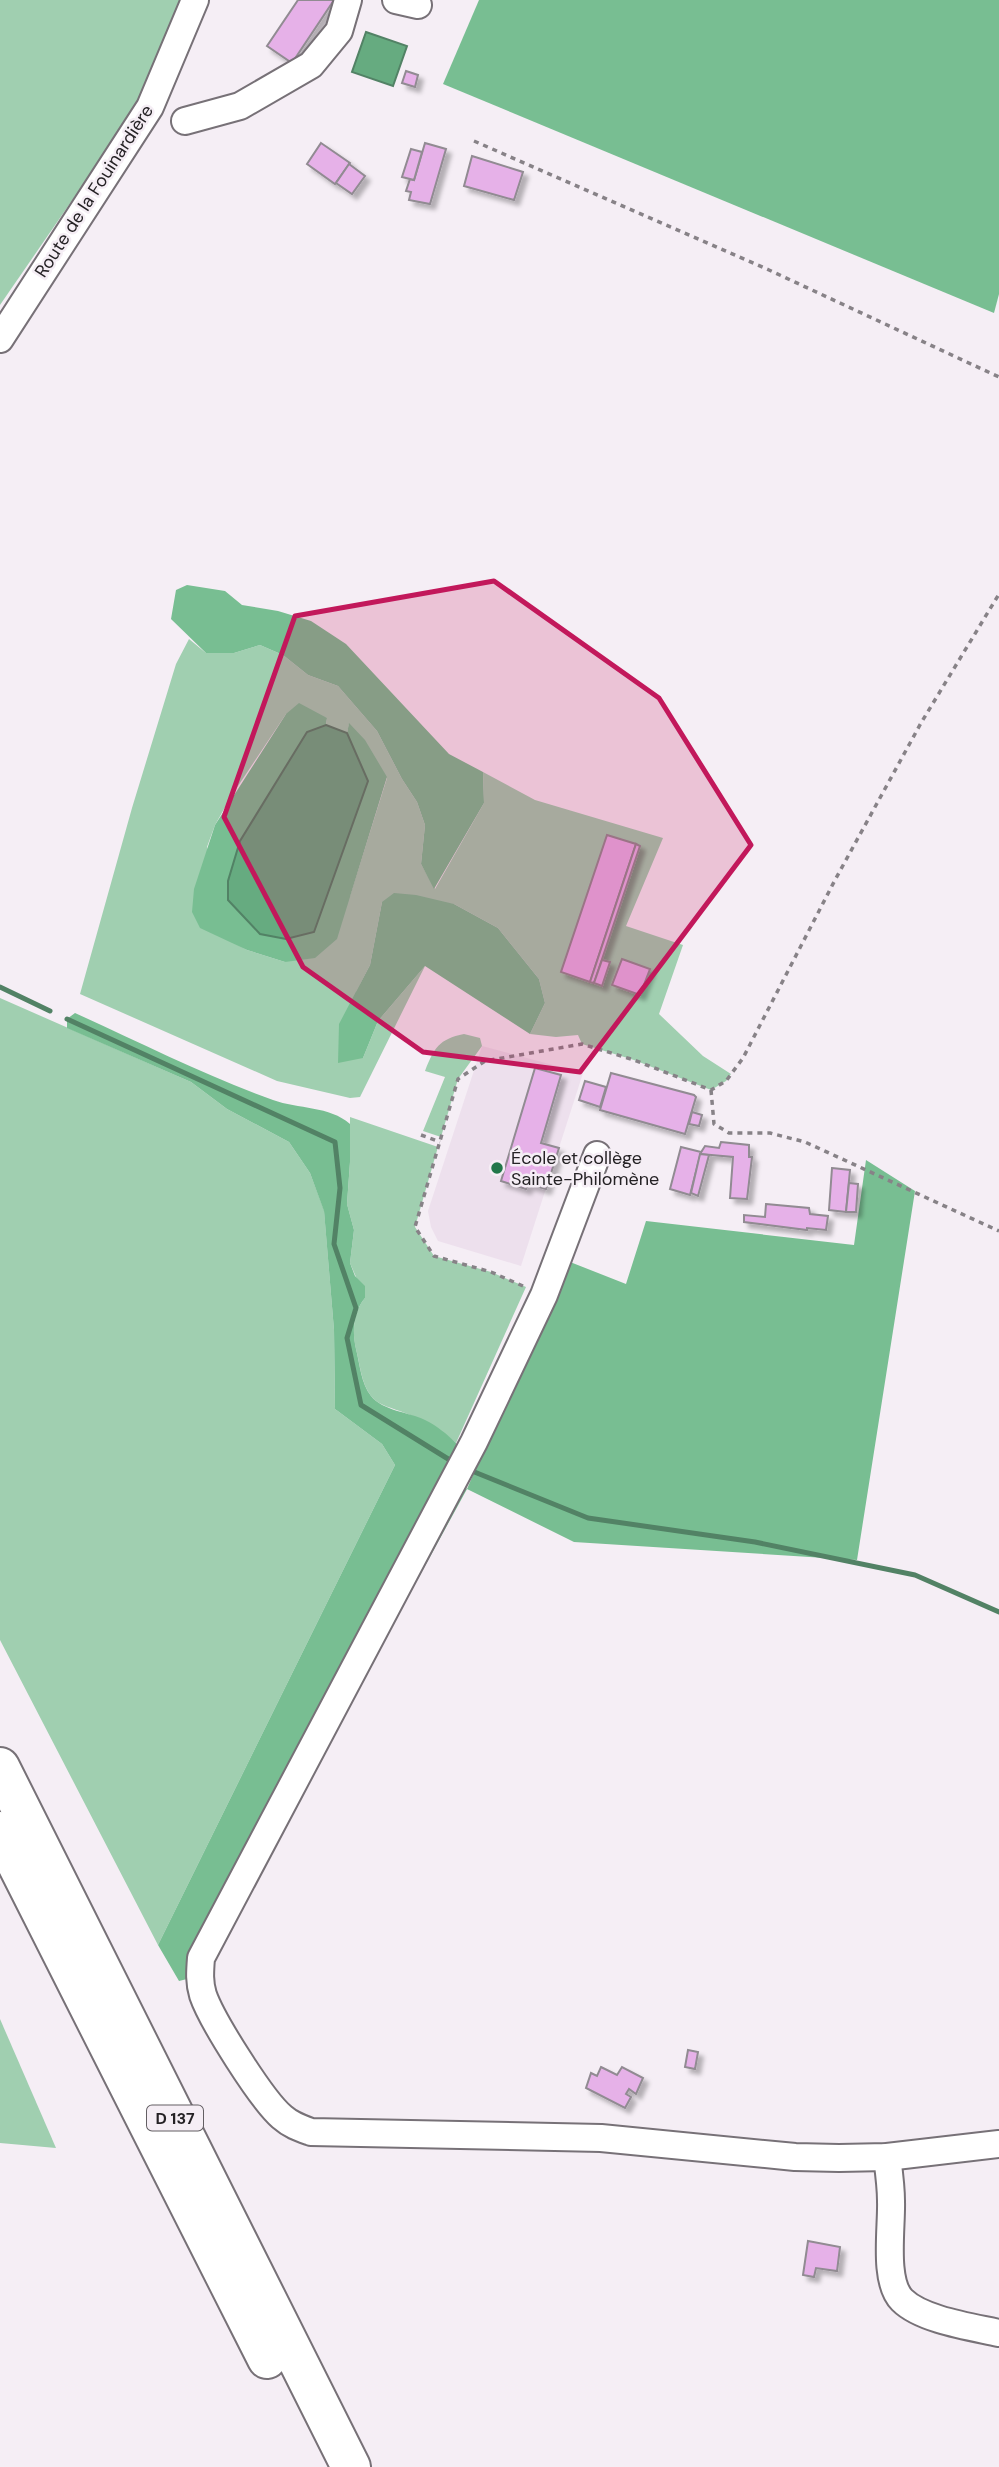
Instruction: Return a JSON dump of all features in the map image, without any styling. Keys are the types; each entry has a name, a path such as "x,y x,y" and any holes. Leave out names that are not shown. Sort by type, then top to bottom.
{"highway":[{"name":"D 137","path":"0,1768 351,2467"},
{"name":"D 137","path":"0,1831 321,2467"}],"street":[{"name":"Route de la Fouinardière","path":"0,339 150,107 195,0"},
{"path":"185,121 240,106 311,65 339,31 348,0"},
{"path":"597,1155 544,1294 465,1459 201,1958 199,1976 203,1994 235,2053 270,2105 289,2122 311,2132 601,2138 796,2157 887,2157 999,2144"},
{"path":"887,2157 891,2200 891,2275 894,2288 902,2300 917,2310 999,2333"}],"path":[{"path":"474,141 769,270 999,377"},
{"path":"712,1090 726,1080 743,1058 921,723 999,594"},
{"path":"544,1294 491,1272 434,1256 415,1227 458,1079 485,1061 582,1044 634,1060 712,1090"},
{"path":"712,1090 714,1124 729,1133 770,1133 805,1142 999,1231"},
{"path":"421,1135 440,1142"}],"highlighted area":[{"path":"494,581 659,698 751,845 580,1072 423,1052 303,967 224,817 295,616"}],"shaded area":[{"path":"0,0 184,0 135,109 0,305"},
{"path":"479,0 999,0 999,294 994,313 443,84"},
{"path":"366,32 407,46 393,86 352,72"},
{"path":"187,585 225,591 242,605 278,611 311,621 346,644 449,754 483,772 484,803 434,889 421,864 425,825 417,802 377,731 338,686 308,675 283,655 260,645 234,653 206,653 171,619 176,590"},
{"path":"189,639 206,653 234,653 260,645 283,655 308,675 338,686 377,731 417,802 425,825 421,864 435,889 484,803 483,772 535,800 663,838 626,926 683,945 659,1014 703,1056 731,1074 726,1081 711,1090 634,1060 582,1044 578,1035 556,1037 530,1034 545,1003 539,979 498,928 454,904 382,902 370,965 356,992 363,1058 378,1021 425,966 360,1097 350,1098 277,1081 80,994 176,664","holes":["286,714 327,718 326,725 347,733 349,724 387,778 350,896 285,962 247,950 226,939 207,847 215,825 232,795"]},
{"path":"299,703 327,718 326,725 307,733 241,841 361,764 347,733 349,723 365,740 387,777 337,939 315,958 285,962 247,950 200,928 192,912 194,889 215,825 286,714"},
{"path":"326,725 347,733 368,781 314,932 286,939 260,934 228,900 228,881 240,841 307,732"},
{"path":"394,893 454,904 498,928 539,979 545,1003 530,1034 425,966 378,1021 363,1058 338,1063 339,1024 370,965 382,902"},
{"path":"0,998 191,1082 227,1109 289,1142 310,1173 324,1210 334,1330 335,1409 382,1444 395,1465 158,1945 0,1640"},
{"path":"75,1013 248,1091 283,1103 333,1114 350,1124 347,1204 354,1230 350,1263 355,1276 365,1286 365,1298 358,1309 354,1329 363,1380 376,1401 425,1420 456,1443 455,1477 467,1489 210,1960 199,1976 179,1981 158,1945 395,1465 382,1444 335,1409 334,1330 324,1211 310,1173 289,1142 227,1109 191,1082 67,1028 67,1019"},
{"path":"464,1034 480,1038 482,1046 458,1079 441,1137 423,1131 445,1077 425,1071 438,1046"},
{"name":"École et collège Sainte-Philomène","path":"482,1046 583,1073 521,1266 438,1241 431,1227 428,1211"},
{"path":"350,1117 438,1147 415,1227 434,1256 491,1272 526,1287 456,1443 426,1422 378,1402 371,1396 363,1379 354,1329 358,1309 365,1298 350,1263 354,1230 347,1204"},
{"path":"866,1160 915,1191 857,1560 574,1542 467,1489 565,1260 626,1284 646,1221 854,1245"},
{"path":"0,2019 56,2148 0,2143"}],"building":[{"path":"298,0 334,0 292,63 267,46"},
{"path":"406,71 418,75 415,87 402,83"},
{"path":"321,143 350,163 335,184 307,164"},
{"path":"425,143 446,149 430,204 409,200 411,192 406,191 410,179 414,180"},
{"path":"411,149 422,152 414,180 402,177"},
{"path":"472,156 523,172 514,200 464,186"},
{"path":"349,164 365,176 352,194 336,183"},
{"path":"607,835 636,844 590,982 561,972"},
{"path":"636,844 640,846 594,983 590,982"},
{"path":"622,959 650,969 640,995 612,985"},
{"path":"602,960 610,962 602,986 594,983"},
{"path":"535,1068 561,1075 541,1143 559,1148 546,1189 528,1184 526,1189 501,1181"},
{"path":"611,1073 694,1095 696,1097 685,1134 600,1110"},
{"path":"585,1081 606,1087 600,1107 579,1100"},
{"path":"692,1112 702,1115 699,1126 689,1124"},
{"path":"721,1142 749,1145 749,1157 752,1157 747,1199 730,1198 733,1157 700,1154 705,1146 719,1148"},
{"path":"681,1147 701,1152 690,1195 670,1189"},
{"path":"700,1154 709,1155 698,1196 691,1193"},
{"path":"832,1168 850,1170 846,1212 829,1210"},
{"path":"849,1183 858,1184 856,1212 846,1212"},
{"path":"766,1204 809,1208 810,1214 828,1216 826,1230 744,1222 744,1215 765,1217"},
{"path":"688,2050 698,2052 695,2069 685,2067"},
{"path":"601,2067 617,2075 622,2067 643,2078 636,2094 629,2089 626,2094 631,2097 625,2108 586,2088 591,2073 597,2076"},
{"path":"808,2241 840,2247 837,2271 816,2268 814,2277 803,2275"}],"waterway":[{"path":"0,987 50,1011"},
{"path":"67,1019 335,1142 340,1188 334,1244 356,1308 347,1338 361,1405 453,1462"},
{"path":"467,1469 588,1518 755,1542 915,1575 999,1612"}],"place":[{"name":"École et collège Sainte-Philomène","path":"497,1168"}]}
